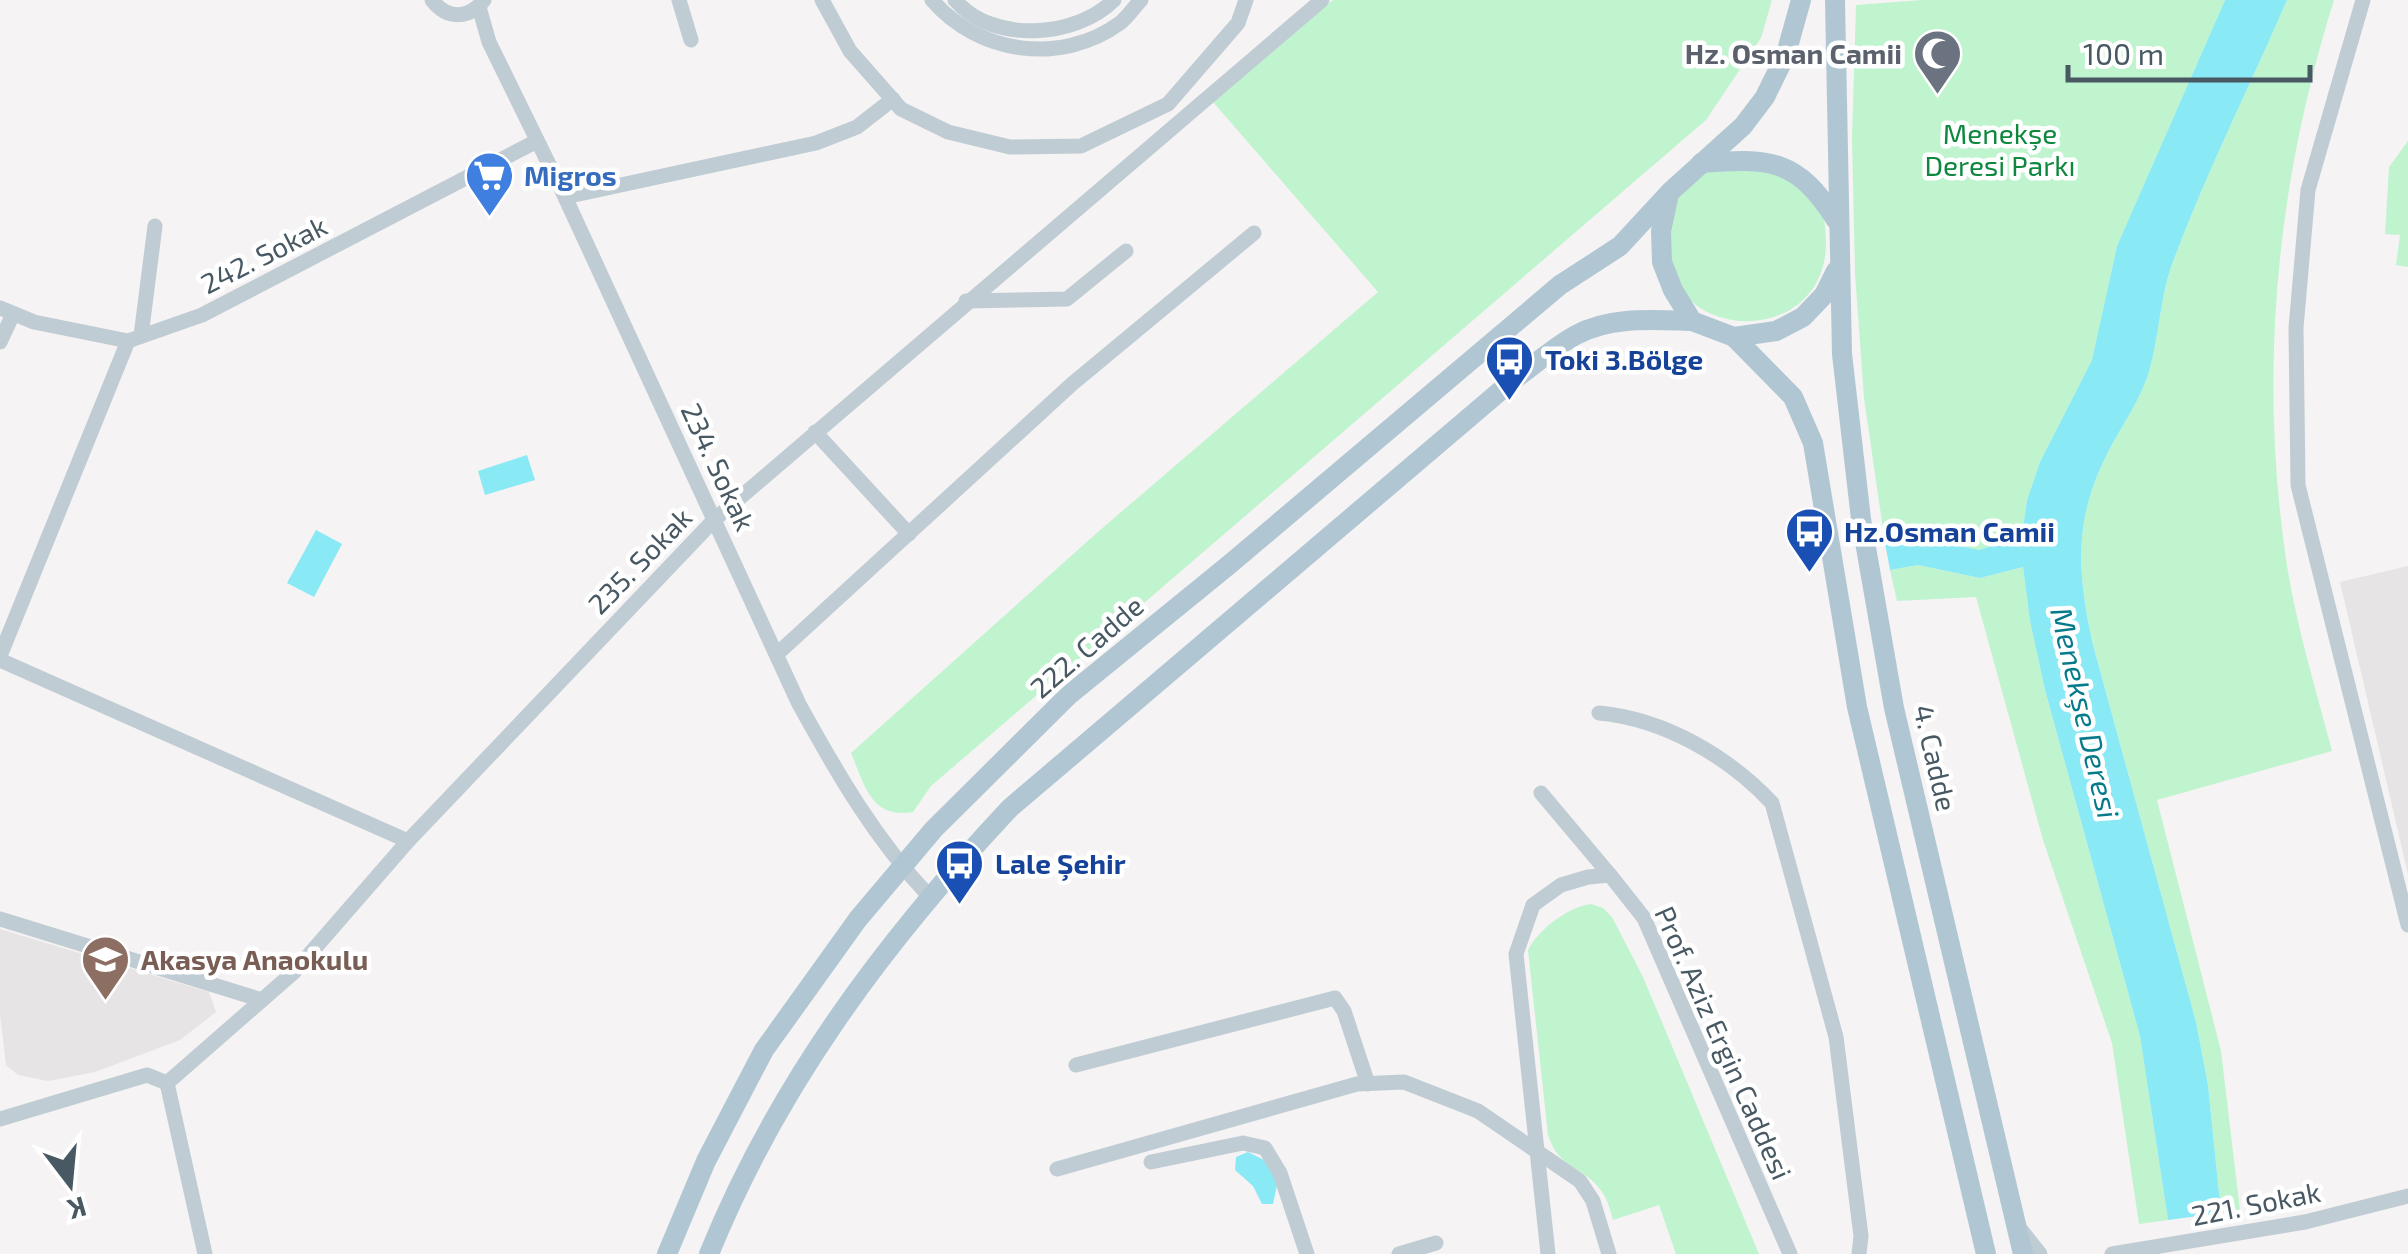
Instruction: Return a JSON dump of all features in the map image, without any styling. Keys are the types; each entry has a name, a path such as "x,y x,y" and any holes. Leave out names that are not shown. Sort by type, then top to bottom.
{"main road":[{"path":"1692,322 1662,262 1661,231 1670,192 1743,126 1764,96 1786,54 1801,0"},
{"path":"1734,337 1776,332 1803,317 1824,295 1838,268 1834,0"},
{"path":"1702,163 1768,162 1795,172 1818,191 1837,222"},
{"name":"222. Cadde","path":"667,1254 706,1161 764,1050 858,919 934,830 1069,695 1560,285 1620,246 1670,192"},
{"name":"4. Cadde","path":"1838,268 1844,380 1856,484 1894,708 2023,1254"},
{"path":"709,1254 735,1190 784,1098 861,981 929,896 1010,808 1512,381 1577,334 1608,324 1692,322 1734,337 1793,397 1813,444 1856,707 1986,1254"},
{"path":"1975,1200 1998,1254"}],"street":[{"name":"234. Sokak","path":"432,0 444,12 458,15 489,42"},
{"path":"679,0 691,40"},
{"path":"822,0 850,51 902,109 948,132 1010,147 1081,146 1168,104 1238,23 1246,0"},
{"path":"932,0 952,22 990,44 1036,50 1082,43 1120,22 1141,0"},
{"path":"955,0 995,26 1035,32 1073,25 1114,0"},
{"name":"235. Sokak","path":"167,1083 294,972 408,841 715,520 966,301 1322,0"},
{"path":"2363,0 2308,190 2296,328 2298,486 2408,925"},
{"name":"234. Sokak","path":"481,3 489,42 565,197 799,704 843,784 902,867 929,896"},
{"path":"458,15 481,3"},
{"path":"565,197 816,143 857,127 892,99"},
{"name":"242. Sokak","path":"7,311 34,322 134,338 202,316 537,142"},
{"path":"155,226 134,338 0,658 408,841"},
{"path":"777,654 1072,384 1254,233"},
{"path":"966,301 1067,299 1126,250"},
{"path":"0,342 7,311"},
{"path":"815,432 909,534"},
{"path":"1600,713 1634,716 1726,760 1772,803 1836,1037 1860,1254"},
{"name":"Prof. Aziz Ergin Caddesi","path":"1541,793 1644,918 1790,1254"},
{"path":"1548,1254 1516,954 1533,905 1561,885 1610,876"},
{"path":"0,919 262,1000"},
{"path":"1076,1065 1335,998 1344,1012 1368,1084"},
{"path":"0,1119 147,1076 167,1083 205,1254"},
{"path":"1057,1169 1368,1084 1404,1082 1478,1112 1580,1182 1593,1201 1608,1254"},
{"path":"1151,1162 1243,1143 1265,1148 1280,1173 1306,1254"},
{"name":"221. Sokak","path":"2112,1254 2305,1222 2408,1196"},
{"path":"2013,1211 2026,1239 2040,1254"},
{"path":"1400,1254 1436,1244"}],"shaded area":[{"path":"2408,566 2408,874 2340,582"},
{"name":"Akasya Anaokulu","path":"0,929 209,992 216,1012 180,1040 95,1072 48,1081 18,1075 6,1065 0,1014"}],"green space":[{"path":"1333,0 1772,0 1761,38 1706,120 931,786 913,812 899,813 879,805 871,798 851,753 1099,531 1378,292 1213,102"},
{"name":"Menekşe Deresi Parkı","path":"1922,0 2225,0 2117,246 2092,360 2040,462 2027,500 2022,537 1979,550 1918,537 1885,543 1864,398 1855,274 1852,137 1856,5"},
{"path":"2287,0 2334,0 2298,139 2278,280 2274,351 2278,494 2287,566 2332,751 2157,800 2221,1051 2240,1211 2221,1213 2208,1085 2196,1022 2093,645 2081,547 2097,477 2147,378 2174,259"},
{"path":"2408,141 2408,267 2396,265 2400,235 2385,234 2389,167"},
{"path":"1776,165 1807,191 1821,211 1826,245 1817,281 1796,306 1768,319 1736,321 1705,311 1681,290 1667,259 1672,204 1699,173"},
{"path":"1918,565 1980,578 2023,567 2045,690 2140,1036 2168,1220 2139,1224 2112,1043 2043,840 1976,597 1897,601 1890,570"},
{"path":"1591,904 1612,917 1643,977 1759,1254 1676,1254 1659,1205 1613,1220 1599,1188 1553,1146 1548,1135 1528,950 1555,920"}],"water":[{"name":"Menekşe Deresi","path":"2225,0 2287,0 2174,259 2147,378 2097,477 2081,547 2093,645 2196,1022 2208,1085 2221,1213 2168,1220 2140,1036 2045,690 2023,567 1980,578 1918,565 1890,570 1885,543 1918,537 1979,550 2022,536 2027,500 2040,462 2092,360 2117,246"},
{"path":"527,455 535,480 485,495 478,471"},
{"path":"316,530 342,544 314,597 287,583"},
{"path":"1248,1152 1264,1160 1278,1181 1273,1204 1262,1204 1253,1186 1235,1170 1236,1157"}],"place":[{"name":"Hz. Osman Camii","path":"1937,96"},
{"name":"Migros","path":"489,218"},
{"name":"Toki 3.Bölge","path":"1510,402"},
{"name":"Hz.Osman Camii","path":"1809,574"},
{"name":"Lale Şehir","path":"960,906"},
{"name":"Akasya Anaokulu","path":"106,1002"}]}
